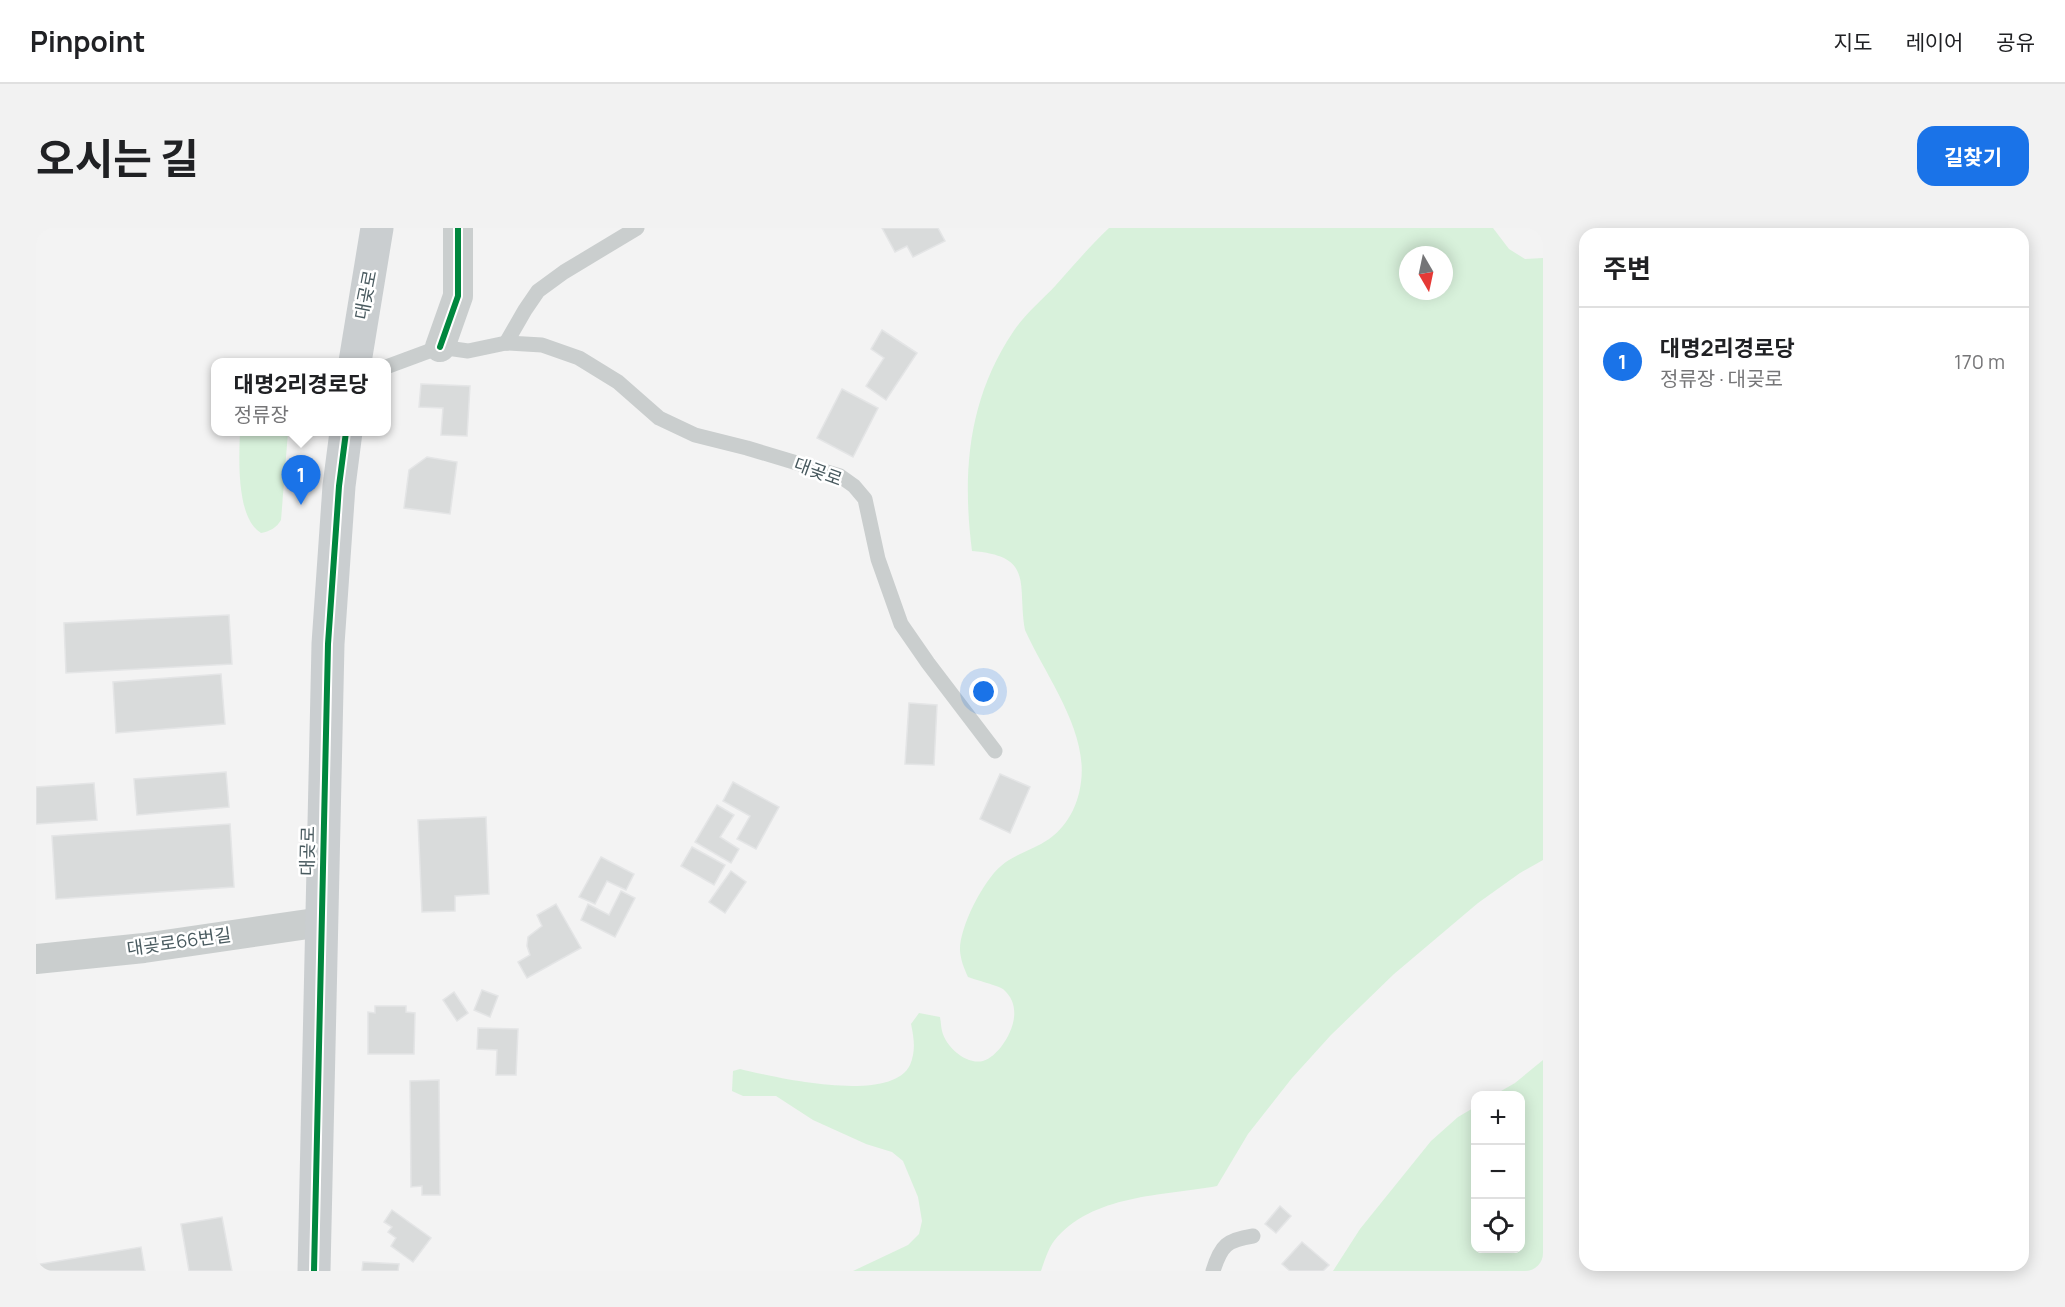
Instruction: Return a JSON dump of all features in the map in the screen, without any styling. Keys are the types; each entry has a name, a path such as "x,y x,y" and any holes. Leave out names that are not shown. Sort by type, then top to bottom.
{"street":[{"name":"대곶로","path":"356,358 377,228"},
{"path":"440,347 458,296 458,228"},
{"name":"대곶로","path":"314,1271 328,644 339,486 345,436"},
{"name":"대곶로66번길","path":"36,959 144,948 322,922"}],"lane":[{"path":"507,343 538,291 637,228"},
{"name":"대곶로","path":"391,365 440,347 468,351 507,343 542,345 579,358 618,382 659,418 695,435 840,476 854,486 865,499 878,559 901,624 995,751"},
{"path":"1213,1271 1224,1247 1234,1239 1253,1236"}],"green space":[{"path":"1109,228 1493,228 1509,249 1525,259 1543,258 1543,860 1520,873 1478,903 1394,974 1331,1035 1292,1078 1248,1134 1217,1186 1152,1195 1108,1206 1088,1214 1054,1241 1041,1271 853,1271 908,1245 919,1234 922,1221 918,1197 903,1161 892,1152 866,1144 813,1120 776,1096 743,1096 732,1091 733,1071 740,1069 830,1085 880,1084 899,1077 910,1065 914,1044 911,1024 919,1013 940,1017 944,1037 952,1049 977,1062 991,1057 1001,1047 1009,1033 1014,1018 1013,1002 1003,989 968,977 960,951 963,930 980,893 994,873 1010,859 1049,839 1063,826 1077,801 1081,782 1081,762 1072,723 1025,630 1019,575 1006,559 972,551 969,522 969,465 978,410 998,357 1017,326"},
{"path":"240,436 288,436 281,520 273,529 261,533 247,515 240,471"},
{"path":"1543,1060 1543,1271 1333,1271 1360,1229 1431,1141 1458,1117 1471,1109 1471,1253 1525,1253 1525,1091 1501,1091 1515,1083"}],"building":[{"path":"882,228 938,228 945,241 913,257 907,246 895,252"},
{"path":"882,330 917,353 886,400 866,386 884,358 871,349"},
{"path":"421,384 470,386 467,436 441,435 443,408 419,407"},
{"path":"842,389 878,408 853,457 817,438"},
{"path":"427,457 457,462 450,514 404,508 409,470"},
{"path":"229,615 232,664 66,673 64,623"},
{"path":"221,674 225,724 116,733 113,682"},
{"path":"909,703 937,705 934,765 905,764"},
{"path":"226,772 229,807 137,815 134,779"},
{"path":"1000,774 1030,787 1010,833 980,819"},
{"path":"733,782 779,807 756,849 737,839 750,816 723,801"},
{"path":"94,783 97,820 36,824 36,787"},
{"path":"717,805 734,815 720,837 739,849 731,863 695,842"},
{"path":"486,817 489,894 455,896 455,911 422,912 418,820"},
{"path":"230,824 234,887 56,899 52,836"},
{"path":"692,847 725,865 714,885 681,866"},
{"path":"601,857 634,874 626,890 607,881 595,904 579,897"},
{"path":"731,871 746,882 725,913 709,902"},
{"path":"621,891 635,898 615,937 581,920 588,904 609,915"},
{"path":"556,904 581,948 527,978 518,962 530,955 527,946 528,937 542,926 537,915"},
{"path":"482,990 498,996 490,1017 474,1010"},
{"path":"454,992 468,1013 457,1021 443,1000"},
{"path":"375,1006 406,1006 406,1012 415,1013 414,1054 368,1054 368,1012 375,1013"},
{"path":"478,1028 518,1029 516,1075 496,1075 497,1050 477,1049"},
{"path":"439,1080 440,1195 422,1195 422,1186 411,1187 410,1081"},
{"path":"1280,1206 1291,1216 1276,1233 1265,1224"},
{"path":"392,1210 431,1238 413,1262 391,1246 396,1238 388,1232 392,1227 384,1222"},
{"path":"222,1217 232,1271 189,1271 181,1224"},
{"path":"1302,1242 1329,1265 1323,1271 1290,1271 1282,1264"},
{"path":"141,1247 145,1271 41,1271 40,1264"},
{"path":"363,1262 399,1264 398,1271 362,1271"}],"cycle path":[{"path":"440,347 458,296 458,228"},
{"path":"314,1271 328,644 339,486 345,436"}],"place":[{"name":"대명2리경로당","path":"301,505"}]}
